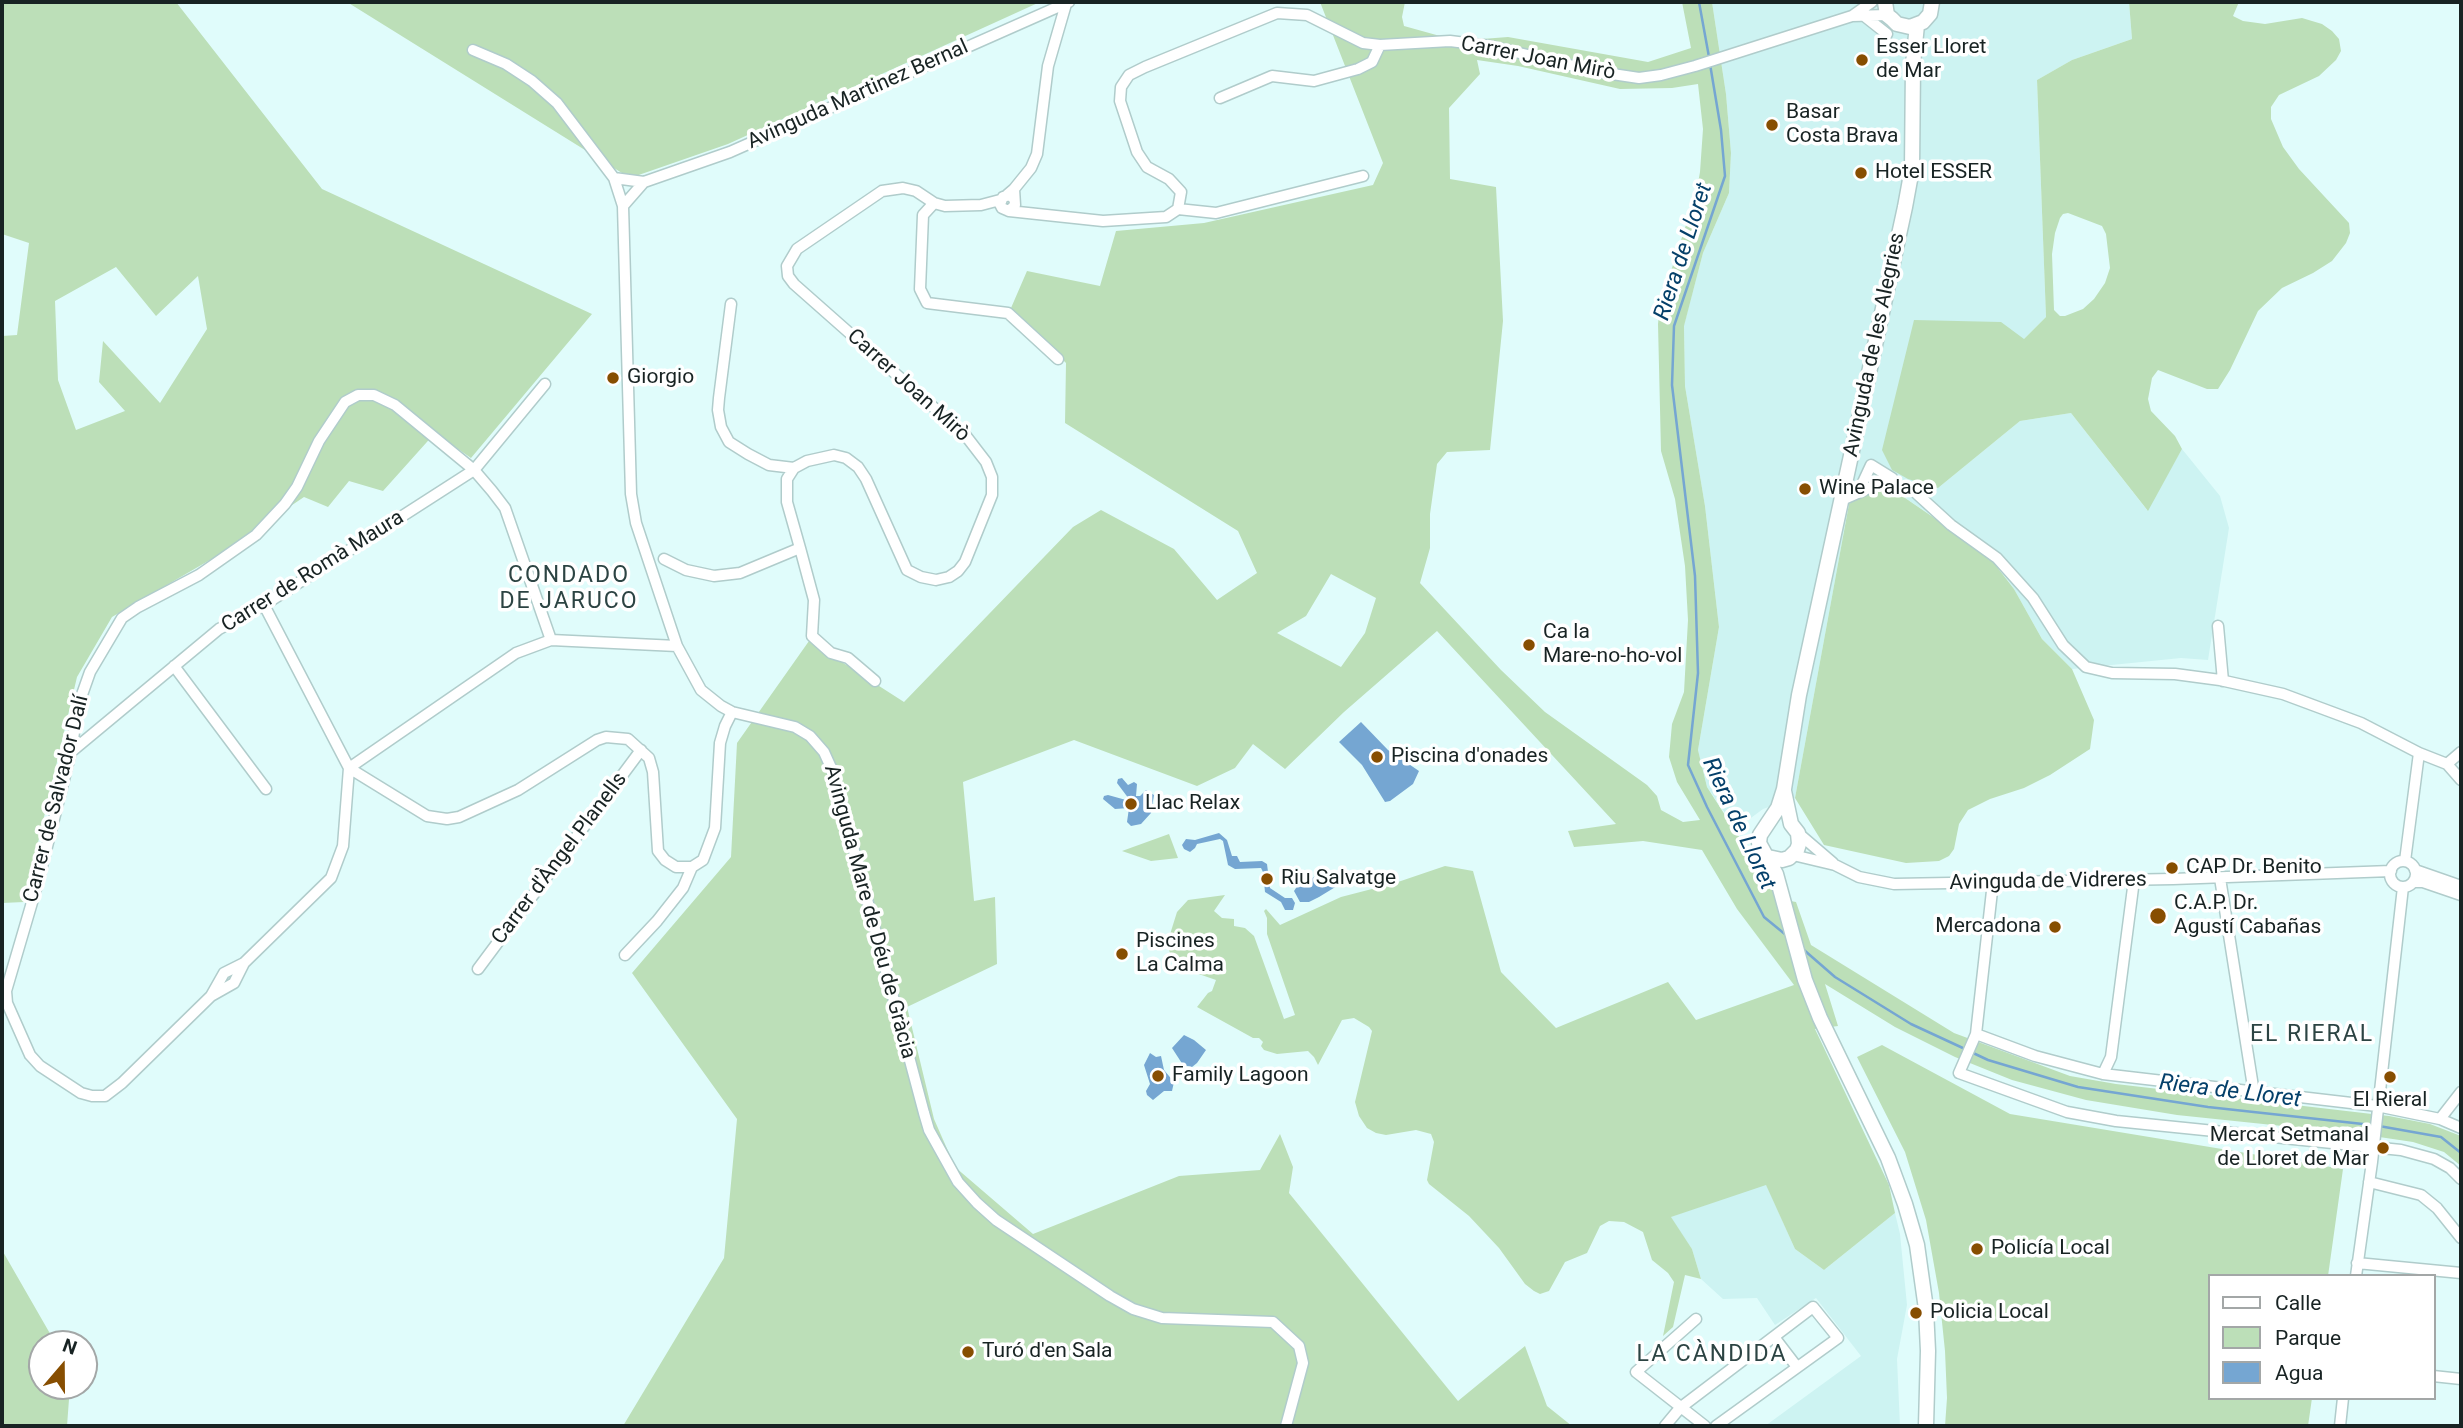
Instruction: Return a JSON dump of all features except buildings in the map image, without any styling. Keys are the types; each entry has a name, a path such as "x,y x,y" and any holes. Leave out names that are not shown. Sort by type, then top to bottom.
{"main road":[{"path":"1889,19 1910,27 1917,25 1930,13 1933,2"},
{"name":"Avinguda de les Alegries","path":"1889,19 1913,64"},
{"name":"Avinguda de les Alegries","path":"1784,789 1799,695 1912,169 1913,64 1917,25"},
{"path":"1770,822 1784,789"},
{"path":"1784,789 1799,844 1791,857 1785,902"},
{"path":"1795,828 1777,820 1770,822 1763,827 1759,843 1768,857 1785,902 1805,981 1819,1018 1888,1158 1917,1245 1926,1309 1926,1426"},
{"path":"1768,857 1775,860 1791,857"}],"street":[{"name":"Carrer Joan Mirò","path":"1857,16 1872,2"},
{"path":"1009,201 1037,154 1048,66 1067,3"},
{"name":"Avinguda Martinez Bernal","path":"614,178 644,182 730,152 1067,3"},
{"name":"Carrer Joan Mirò","path":"794,468 807,461 834,455 846,458 858,467 866,479 907,570 936,580 949,577 958,571 965,562 992,495 992,477 986,462 966,436 794,284 788,276 787,266 797,249 882,191 903,188 916,191 934,203 945,206 1009,201 1025,213 1103,220 1166,217 1178,209 1181,192 1169,179 1147,167 1137,152 1120,102 1121,88 1129,75 1277,13 1307,15 1363,43 1380,45 1450,41 1490,46 1599,72 1639,78 1695,66 1857,16 1889,19"},
{"path":"1857,16 1889,19"},
{"path":"1220,97 1272,76 1314,81 1358,69 1372,62 1380,45"},
{"name":"Avinguda Mare de Déu de Gràcia","path":"473,50 506,64 532,81 557,103 614,178 623,206 631,494 636,523 649,565 677,646 701,690 732,712 795,727 810,736 824,752 833,772 929,1130 958,1182 996,1220 1110,1296 1133,1308 1161,1318 1273,1322 1299,1346 1303,1363 1286,1426"},
{"path":"1178,209 1216,213 1363,176"},
{"name":"Avinguda Martinez Bernal","path":"623,206 644,182"},
{"path":"934,203 923,215 919,266 920,289 927,303 1008,313 1058,359"},
{"path":"731,304 718,410 721,427 729,442 748,454 769,465 794,468 787,479 787,502 814,600 812,636 831,653 848,658 874,681"},
{"name":"Carrer de Romà Maura","path":"71,752 219,629 264,605 474,470 545,384"},
{"name":"Carrer de Salvador Dalí","path":"349,768 343,846 331,878 244,963 234,983 211,996 122,1083 105,1096 81,1093 40,1066 30,1055 7,1003 6,991 38,882 71,752 78,706 90,672 122,618 199,575 256,535 297,487 318,440 345,402 358,394 374,395 395,405 474,470 505,508 551,640"},
{"path":"1842,500 1892,478 1871,465 1858,492"},
{"path":"1917,494 1951,525 1997,558 2033,598 2063,645 2086,667 2112,673 2175,674 2223,681 2306,702 2361,723 2419,753 2447,764 2461,780"},
{"path":"643,546 686,570 714,576 740,573 800,548"},
{"path":"649,565 664,559"},
{"path":"264,605 349,768 427,816 447,819 459,817 518,790 606,737 628,739 649,758 653,772 658,850 665,860 676,867 692,867"},
{"path":"2218,626 2223,681"},
{"path":"349,768 516,653 551,640 677,646"},
{"path":"174,666 266,789"},
{"path":"625,955 683,888 692,867 702,860 715,828 720,743 724,726 732,712"},
{"name":"Carrer d'Àngel Planells","path":"478,969 641,750"},
{"path":"2447,764 2461,752"},
{"path":"2405,862 2419,753"},
{"name":"Avinguda de Vidreres","path":"1795,828 1835,865 1859,877 1894,884 2220,878 2391,871"},
{"name":"Avinguda de Vidreres","path":"1791,857 1835,865"},
{"path":"2461,886 2415,870 2411,864 2405,862 2395,864 2391,871 2391,878 2396,884 2423,882 2461,895"},
{"path":"2356,1274 2408,884 2415,870"},
{"path":"2220,878 2254,1093"},
{"path":"2103,1074 2111,1057 2134,880"},
{"path":"1993,883 1975,1037 1959,1073 2067,1112 2116,1121 2373,1141 2442,1163 2461,1179"},
{"path":"1975,1037 2103,1074 2440,1119 2461,1128"},
{"path":"2440,1119 2461,1092"},
{"path":"2369,1182 2421,1195 2437,1208 2461,1238"},
{"path":"2357,1264 2461,1273"},
{"path":"1665,1426 1680,1408 1813,1307 1838,1338 1716,1426"},
{"path":"1696,1319 1636,1372 1705,1426"},
{"path":"1774,1337 1797,1367"},
{"path":"2435,1377 2461,1379"},
{"path":"2340,1426 2343,1400"}],"shaded area":[{"path":"1712,2 2129,2 2132,39 2072,60 2037,80 2046,317 2024,339 1938,488 2020,421 2071,413 2147,510 2182,449 2220,496 2229,528 2208,660 2181,658 2072,669 2042,639 2014,589 1998,567 1966,539 1889,487 1849,504 1795,798 1763,809 1736,829 1707,787 1698,750 1719,627 1705,506 1685,386 1684,325 1703,253 1729,193 1731,153 1726,94"},
{"path":"1766,1184 1795,1249 1824,1270 1895,1213 1900,1234 1907,1305 1897,1359 1900,1426 1765,1426 1861,1356 1816,1298 1775,1325 1757,1298 1723,1299 1701,1279 1692,1249 1670,1217"}],"green space":[{"path":"2,2 176,2 322,189 592,314 471,458 435,433 383,491 349,481 328,507 304,497 215,557 112,617 77,677 24,902 2,903 2,336 17,335 29,243 2,234","holes":["116,267 156,316 198,276 207,329 160,403 103,341 99,382 125,411 76,430 58,380 55,301"]},
{"path":"347,2 1040,2 728,144 630,178"},
{"path":"1320,2 1405,2 1402,17 1404,26 1440,36 1469,40 1508,37 1648,62 1691,48 1682,2 1712,2 1726,94 1731,153 1729,193 1703,253 1684,326 1685,386 1705,506 1719,627 1698,750 1707,787 1779,899 1796,902 1811,945 1954,1033 2070,1076 2116,1084 2389,1116 2430,1124 2461,1136 2461,1166 2444,1152 2413,1142 2177,1115 2086,1100 2012,1080 1955,1057 1895,1027 1825,984 1838,1026 1815,1029 1889,1185 1895,1213 1824,1270 1795,1249 1766,1185 1671,1217 1692,1249 1701,1279 1685,1275 1673,1327 1663,1336 1674,1282 1668,1273 1652,1260 1643,1232 1624,1222 1609,1221 1600,1226 1587,1253 1565,1262 1549,1291 1540,1294 1534,1291 1525,1284 1499,1248 1469,1216 1429,1184 1427,1180 1434,1142 1431,1134 1416,1130 1386,1135 1376,1133 1367,1128 1359,1116 1355,1102 1372,1031 1369,1027 1354,1018 1342,1020 1318,1065 1308,1051 1277,1054 1264,1050 1261,1046 1263,1042 1259,1038 1253,1038 1197,1007 1212,991 1216,980 1190,971 1170,953 1167,944 1177,912 1188,900 1225,895 1214,911 1222,918 1234,919 1234,926 1245,928 1254,936 1284,1019 1295,1015 1267,934 1266,909 1280,925 1341,897 1445,866 1473,871 1501,972 1556,1028 1668,982 1696,1020 1794,985 1737,909 1702,850 1643,841 1574,847 1568,831 1616,824 1437,631 1344,712 1285,769 1253,744 1235,768 1197,786 1074,740 963,782 974,901 995,897 997,964 907,1007 934,1119 955,1167 1033,1234 1179,1176 1260,1170 1280,1134 1293,1167 1289,1193 1458,1401 1525,1346 1547,1406 1572,1426 623,1426 724,1258 737,1119 632,973 731,857 737,743 809,641 904,702 1073,527 1101,510 1174,549 1217,600 1257,573 1238,531 1065,423 1066,363 1011,308 1027,271 1100,286 1116,231 1204,223 1373,185 1383,163","holes":["1477,60 1518,66 1620,89 1672,88 1698,84 1703,129 1700,172 1696,194 1660,305 1658,324 1661,451 1675,499 1685,566 1688,620 1684,692 1672,724 1669,757 1677,782 1700,820 1683,822 1661,810 1657,796 1647,785 1545,712 1501,670 1420,583 1430,548 1430,514 1437,464 1447,452 1490,450 1503,321 1496,187 1450,179 1449,108 1480,74","1331,574 1376,598 1365,633 1341,667 1277,633 1306,616"]},
{"path":"2129,2 2239,2 2233,16 2243,21 2265,24 2302,18 2322,24 2332,31 2339,39 2341,51 2336,60 2319,76 2279,95 2271,107 2271,119 2283,147 2299,169 2349,223 2350,233 2346,243 2332,261 2282,288 2258,311 2218,389 2207,389 2158,370 2152,378 2148,399 2151,411 2175,436 2182,449 2148,511 2071,413 2020,421 1938,488 1908,479 1892,470 1882,450 1914,320 2001,322 2024,339 2046,317 2037,80 2072,60 2132,39","holes":["2068,213 2102,226 2106,234 2110,268 2105,283 2083,309 2060,316 2054,310 2052,254 2060,218"]},
{"path":"1889,487 1987,554 2014,589 2042,639 2072,669 2094,720 2090,749 2024,788 1990,799 1968,810 1959,824 1954,849 1949,856 1939,861 1906,863 1824,845 1795,798 1849,504 1874,489"},
{"path":"1169,834 1178,858 1151,861 1122,851"},
{"path":"1882,1045 2010,1114 2343,1169 2328,1274 2208,1274 2208,1400 2312,1400 2308,1426 1945,1426 1945,1351 1939,1293 1926,1220 1905,1152 1857,1057"},
{"path":"2,1250 48,1330 28,1330 28,1400 69,1400 67,1426 2,1426"}],"water":[{"name":"Piscina d'onades","path":"1361,722 1388,750 1419,771 1413,784 1390,801 1385,802 1362,765 1339,742"},
{"name":"Llac Relax","path":"1122,778 1128,785 1134,782 1137,784 1136,796 1146,790 1154,795 1151,813 1141,824 1131,826 1127,822 1129,808 1115,809 1103,799 1108,795 1129,799 1117,783 1118,779"},
{"name":"Riu Salvatge","path":"1219,833 1227,840 1232,856 1237,856 1240,862 1262,861 1267,864 1270,888 1285,898 1292,898 1295,903 1293,910 1285,910 1281,902 1265,892 1261,868 1235,869 1228,865 1223,841 1220,839 1197,844 1190,852 1182,845 1186,839 1195,840"},
{"path":"1316,876 1336,876 1340,882 1309,902 1300,902 1294,891 1298,885"},
{"path":"1184,1035 1206,1050 1192,1067 1183,1065 1172,1048"},
{"name":"Family Lagoon","path":"1150,1053 1156,1057 1161,1056 1164,1070 1174,1082 1172,1091 1164,1091 1153,1100 1147,1095 1150,1084 1144,1065"}],"waterway":[{"name":"Riera de Lloret","path":"1699,2 1709,57"},
{"name":"Riera de Lloret","path":"1710,64 1721,130 1725,176 1674,326 1672,385 1695,576 1698,673 1688,765 1764,917 1786,935"},
{"name":"Riera de Lloret","path":"1804,950 1835,977 1911,1024 1965,1049"},
{"name":"Riera de Lloret","path":"1971,1052 1988,1060 2078,1087 2208,1107 2372,1125"},
{"name":"Riera de Lloret","path":"2379,1126 2441,1137 2461,1153"}],"place":[{"name":"Esser Lloret de Mar","path":"1862,60"},
{"name":"Basar Costa Brava","path":"1772,125"},
{"name":"Hotel ESSER","path":"1861,173"},
{"name":"Giorgio","path":"613,378"},
{"name":"Wine Palace","path":"1805,489"},
{"name":"Ca la Mare-no-ho-vol","path":"1529,645"},
{"name":"Piscina d'onades","path":"1377,757"},
{"name":"Llac Relax","path":"1131,804"},
{"name":"CAP Dr. Benito","path":"2172,868"},
{"name":"Riu Salvatge","path":"1267,879"},
{"name":"C.A.P. Dr. Agustí Cabañas","path":"2158,916"},
{"name":"Mercadona","path":"2055,927"},
{"name":"Piscines La Calma","path":"1122,954"},
{"name":"Family Lagoon","path":"1158,1076"},
{"name":"El Rieral","path":"2390,1077"},
{"name":"Mercat Setmanal de Lloret de Mar","path":"2383,1148"},
{"name":"Policía Local","path":"1977,1249"},
{"name":"Policia Local","path":"1916,1313"},
{"name":"Turó d'en Sala","path":"968,1352"}],"district":[{"name":"CONDADO DE JARUCO","path":"569,589"},
{"name":"EL RIERAL","path":"2312,1035"},
{"name":"LA CÀNDIDA","path":"1712,1355"}]}
